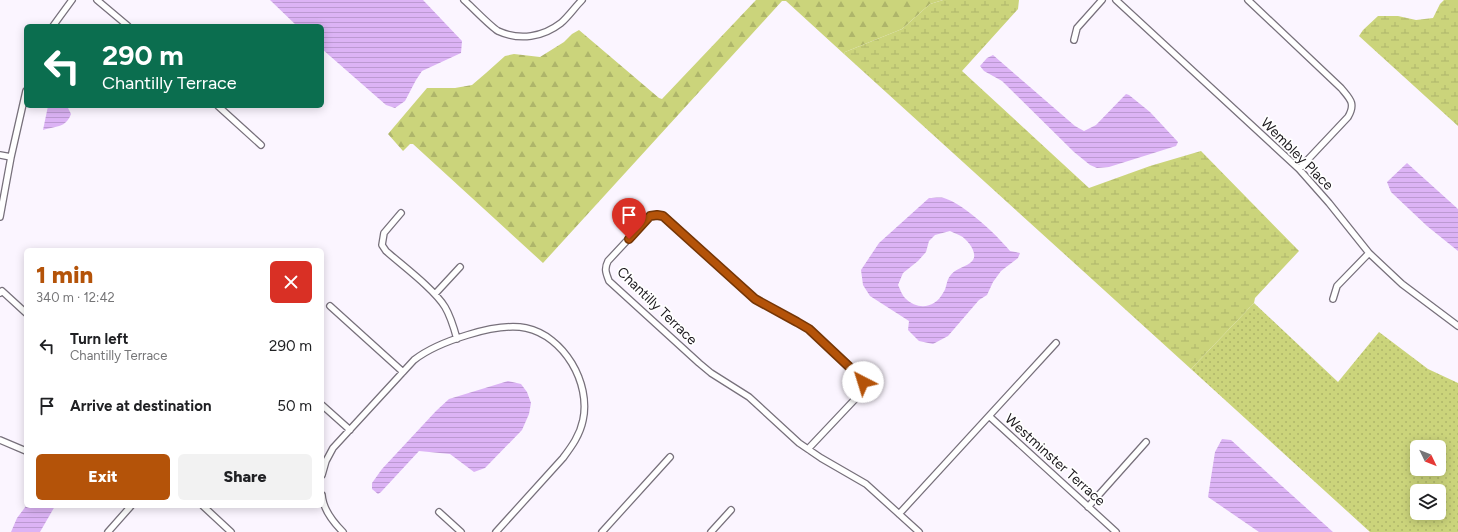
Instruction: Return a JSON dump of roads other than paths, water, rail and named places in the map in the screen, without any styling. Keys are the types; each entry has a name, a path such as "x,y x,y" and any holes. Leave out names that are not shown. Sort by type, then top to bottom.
{"street":[{"path":"54,24 72,0"},
{"path":"97,0 126,24"},
{"path":"464,0 497,30 512,36 531,37 547,32 562,22 582,0"},
{"path":"1074,40 1077,28 1102,0"},
{"name":"Wembley Place","path":"1116,0 1299,169 1329,203 1369,253 1402,284 1458,326"},
{"path":"1248,0 1341,88 1350,98 1352,103 1352,110 1348,117 1299,169"},
{"path":"0,217 11,157 24,100"},
{"path":"220,108 261,145"},
{"path":"0,155 11,157"},
{"path":"401,213 384,233 382,245 386,251 435,294 451,319 457,339"},
{"name":"Chantilly Terrace","path":"808,449 858,396 862,389 863,382 859,376 809,329 755,299 667,219 663,216 650,216 608,262 605,273 609,280 711,373 749,397 799,443 808,449 866,484 899,514"},
{"path":"1332,299 1337,286 1369,253"},
{"path":"435,294 460,267"},
{"path":"0,293 2,291 24,311"},
{"path":"330,306 403,372"},
{"path":"324,468 333,448 414,360 424,352 457,339 492,328 509,326 527,328 542,334 559,346 569,358 582,384 584,400 583,419 579,433 563,458 496,532"},
{"path":"989,416 1056,343"},
{"path":"324,407 350,430"},
{"name":"Westminster Terrace","path":"899,514 989,416 1116,532"},
{"path":"0,440 24,450"},
{"path":"1088,506 1146,442"},
{"path":"602,532 670,457"},
{"path":"324,502 332,521 343,532"},
{"path":"108,532 129,508"},
{"path":"205,508 231,532"},
{"path":"711,532 731,510"},
{"path":"439,512 461,532"},
{"path":"899,514 919,532"}]}
